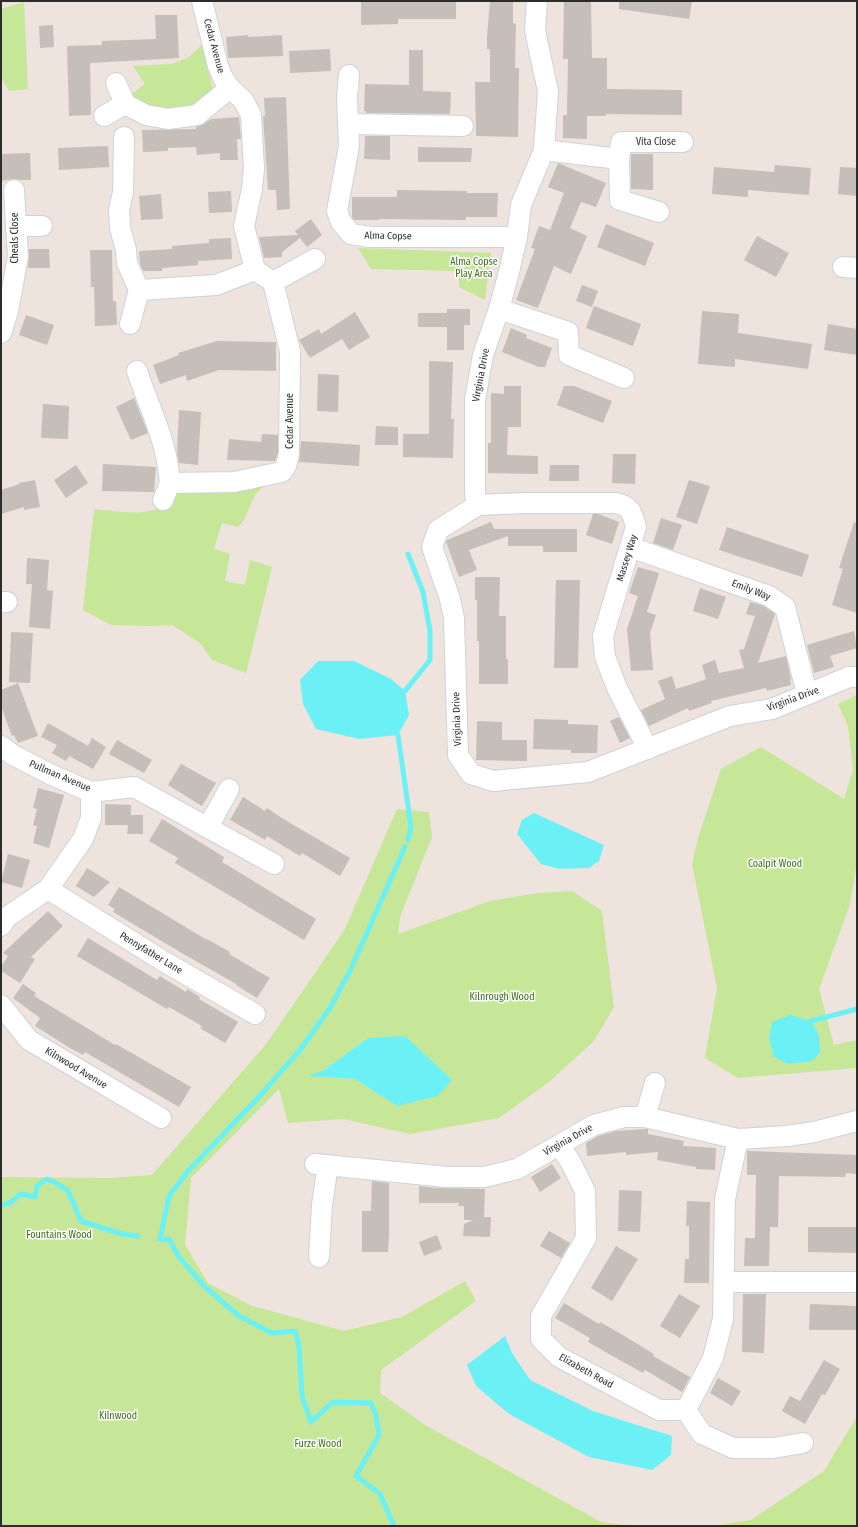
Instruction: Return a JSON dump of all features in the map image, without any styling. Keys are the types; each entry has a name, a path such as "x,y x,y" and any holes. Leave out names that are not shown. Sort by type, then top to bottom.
{"street":[{"name":"Cedar Avenue","path":"202,1 222,78 243,100 251,115 254,168 252,189 244,226 255,270"},
{"name":"Virginia Drive","path":"537,1 535,31 548,91 544,150 521,205 517,237 510,272 483,355 475,400 475,495 478,505 438,530 432,546 450,599 454,618 458,755 471,774 493,781 588,772 730,716 772,709 849,677 857,677"},
{"name":"Alma Copse","path":"349,75 347,97 349,146 337,211 341,222 351,234 370,236 517,237"},
{"path":"116,83 125,104 146,115 168,119 197,115 230,88"},
{"path":"104,116 125,104"},
{"path":"349,124 464,126"},
{"path":"124,137 123,193 119,209 120,228 126,250 127,263 139,290 130,324"},
{"name":"Vita Close","path":"659,212 620,200 619,159 622,142 683,142"},
{"path":"544,150 619,159"},
{"name":"Cheals Close","path":"1,333 8,311 18,257 14,190"},
{"path":"16,226 42,226"},
{"path":"139,290 216,285 255,270 273,282 315,259"},
{"name":"Cedar Avenue","path":"137,371 159,431 166,456 166,491 234,482 282,472 286,466 290,454 290,351 273,282"},
{"path":"499,309 568,332 569,355 624,378"},
{"name":"Massey Way","path":"478,505 523,503 616,503 625,505 632,514 636,527 606,622 603,643 604,657 617,688 648,749"},
{"name":"Emily Way","path":"630,547 769,596 785,607 807,694"},
{"name":"Pullman Avenue","path":"1,746 13,755 52,775 91,792 134,787 274,864"},
{"path":"208,827 229,789"},
{"path":"3,919 48,889 83,839 91,818 91,792"},
{"name":"Pennyfather Lane","path":"48,889 163,961 255,1014"},
{"name":"Kilnwood Avenue","path":"1,1005 30,1040 161,1118"},
{"path":"645,1117 655,1083"},
{"name":"Virginia Drive","path":"319,1257 322,1205 321,1165 447,1177 484,1177 517,1170 594,1125 624,1117 645,1117 738,1139 788,1136 814,1132 857,1121"},
{"path":"738,1139 725,1199 723,1319 713,1358 686,1410 702,1434 733,1448 773,1448 803,1443"},
{"name":"Elizabeth Road","path":"559,1145 570,1161 585,1191 586,1238 541,1316 541,1338 559,1357 659,1410 686,1410"},
{"path":"724,1282 857,1282"}],"green space":[{"path":"24,2 28,89 9,91 1,77 1,9"},
{"path":"202,45 213,88 210,96 192,110 162,115 129,96 145,84 133,66 172,64 189,57"},
{"name":"Alma Copse Play Area","path":"358,248 491,253 485,300 459,287 459,271 371,269"},
{"path":"267,483 255,495 244,520 238,527 222,523 214,549 230,554 225,581 245,585 250,560 272,567 246,673 212,660 200,643 172,625 111,625 83,610 94,509 120,512 147,511 165,505 178,490"},
{"name":"Coalpit Wood","path":"857,695 857,862 850,904 819,989 834,1045 857,1040 857,1068 738,1078 705,1058 717,988 692,864 698,838 721,769 761,747 844,799 853,770 848,726 838,704"},
{"path":"397,809 429,812 432,837 400,917 398,934 490,901 538,893 572,891 602,911 614,1007 594,1041 550,1081 499,1118 410,1134 343,1119 288,1123 279,1089 191,1178 185,1245 208,1283 252,1306 344,1331 402,1317 465,1281 476,1301 381,1370 380,1393 425,1425 601,1522 633,1526 1,1526 1,1177 112,1178 152,1175 267,1043 345,929","holes":["368,1038 397,1106 355,1079 309,1076 324,1070"]},
{"path":"856,1418 857,1526 714,1526 751,1520 824,1471"}],"water":[{"path":"318,661 354,661 391,679 405,691 409,715 398,735 359,739 316,729 303,704 300,680"},
{"path":"534,813 604,845 599,861 589,868 559,869 541,864 517,834 522,820"},
{"path":"790,1015 811,1021 819,1035 820,1053 812,1061 788,1064 774,1057 769,1039 772,1022"},
{"path":"405,1036 452,1080 438,1096 397,1106 355,1079 308,1076 324,1070 368,1038"},
{"path":"505,1336 512,1353 530,1380 593,1411 672,1436 671,1455 652,1470 589,1457 509,1414 476,1386 467,1365"}],"building":[{"path":"361,1 456,1 456,19 398,19 398,24 361,25"},
{"path":"490,1 513,1 513,23 516,24 515,68 519,68 518,137 476,136 475,82 490,82 490,49 487,49 487,36"},
{"path":"564,1 591,1 592,58 607,58 607,89 682,90 682,115 606,114 606,116 587,116 587,139 563,138 563,115 567,115 568,59 563,59"},
{"path":"619,1 692,1 689,19 619,9"},
{"path":"155,15 177,15 179,58 90,63 91,115 69,116 67,46 102,45 102,41 156,39"},
{"path":"53,25 54,47 40,48 39,26"},
{"path":"248,35 248,37 282,35 283,56 228,58 226,37"},
{"path":"330,49 331,71 290,73 289,51"},
{"path":"409,50 423,50 423,91 451,92 450,114 366,113 366,111 364,111 365,84 409,85"},
{"path":"286,97 290,209 277,210 276,190 268,190 263,116 265,116 264,98"},
{"path":"239,117 241,139 237,139 238,160 220,160 220,153 197,155 196,147 168,148 168,151 143,152 142,130 196,129 196,127 211,119"},
{"path":"365,136 390,136 390,160 364,159"},
{"path":"108,146 109,167 59,170 58,148"},
{"path":"418,147 472,148 471,162 418,162"},
{"path":"30,153 31,180 14,179 1,181 1,154"},
{"path":"631,154 653,154 653,190 631,189"},
{"path":"558,163 606,183 596,207 581,202 570,228 587,236 571,274 554,266 538,308 516,300 535,249 531,248 539,226 550,230 564,193 548,187"},
{"path":"775,165 811,168 809,195 748,190 748,197 712,194 714,167 774,172"},
{"path":"840,167 857,168 857,196 838,194"},
{"path":"397,190 498,193 497,217 466,217 466,220 354,220 352,217 352,197 397,197"},
{"path":"231,191 232,212 209,213 208,192"},
{"path":"161,194 163,219 141,220 139,196"},
{"path":"311,219 322,235 307,247 300,238 282,252 282,257 264,258 259,237 298,235 295,231"},
{"path":"606,224 654,243 645,266 597,247"},
{"path":"757,236 789,253 776,277 744,260"},
{"path":"231,238 232,259 198,261 198,265 162,268 162,271 143,271 140,264 139,251 172,249 172,246 209,243 209,239"},
{"path":"29,249 49,249 50,268 28,268"},
{"path":"90,250 112,250 113,301 116,301 117,325 95,326 94,287 91,287"},
{"path":"582,285 598,291 592,307 576,301"},
{"path":"594,306 641,324 633,346 586,328"},
{"path":"447,309 470,309 470,325 464,325 464,350 447,350 447,327 418,327 418,313 447,313"},
{"path":"702,311 739,314 738,333 812,344 808,369 735,359 735,367 698,364"},
{"path":"355,312 370,337 349,350 342,339 310,358 299,340 319,329 321,334"},
{"path":"26,315 54,325 47,345 19,335"},
{"path":"828,324 857,329 857,355 824,350"},
{"path":"511,328 527,335 526,338 552,348 545,367 539,367 502,352"},
{"path":"217,341 276,342 276,371 219,370 187,381 186,375 160,384 153,365 179,355 178,353"},
{"path":"429,361 453,362 451,419 454,419 453,458 403,457 403,434 429,434"},
{"path":"318,374 339,375 338,412 317,411"},
{"path":"504,386 521,386 521,427 508,427 507,455 538,456 538,474 488,473 488,443 491,443 491,393 504,394"},
{"path":"564,386 574,386 612,401 603,423 557,405"},
{"path":"134,398 148,433 131,440 116,407"},
{"path":"43,404 69,406 68,439 41,438"},
{"path":"179,410 201,412 198,465 179,463 177,452"},
{"path":"376,426 398,427 398,445 375,445"},
{"path":"262,434 278,435 278,453 275,461 227,460 229,439 261,442"},
{"path":"301,441 360,445 359,466 299,462"},
{"path":"613,454 636,454 635,484 612,483"},
{"path":"103,464 156,467 154,492 102,491"},
{"path":"76,465 88,483 66,498 54,480"},
{"path":"550,465 579,465 579,481 549,481"},
{"path":"35,480 40,507 24,510 24,507 1,514 1,490 20,484 19,483"},
{"path":"689,480 710,486 697,524 676,517"},
{"path":"593,514 598,514 619,522 612,544 586,535"},
{"path":"661,518 682,525 673,550 653,543"},
{"path":"491,522 494,529 577,529 577,552 543,552 543,546 508,546 508,536 469,550 477,570 459,577 446,542 447,540"},
{"path":"854,522 857,523 857,613 832,605 843,569 839,568"},
{"path":"727,527 809,555 802,577 719,550"},
{"path":"27,558 49,560 47,590 53,591 50,629 29,627 32,584 26,584"},
{"path":"638,567 659,573 647,612 656,615 650,633 653,670 631,671 627,629 638,596 629,593"},
{"path":"475,577 500,577 499,616 506,616 506,659 508,659 508,684 479,684 479,641 477,641 477,600 475,600"},
{"path":"556,580 580,580 578,668 554,668"},
{"path":"700,588 726,597 718,619 693,611"},
{"path":"750,602 764,606 775,614 758,663 786,656 791,685 767,691 766,688 711,701 712,703 689,711 688,708 649,726 641,710 665,699 658,681 672,676 676,689 706,679 702,665 715,660 719,673 744,668 739,650 744,649 755,616 746,614"},
{"path":"854,631 857,648 830,656 834,667 814,673 807,645"},
{"path":"11,632 33,633 30,683 9,682"},
{"path":"18,683 38,736 18,743 14,735 12,736 1,706 1,690"},
{"path":"619,717 630,738 620,743 610,721"},
{"path":"534,719 568,720 568,724 598,725 597,753 571,753 571,750 533,749"},
{"path":"477,721 502,722 502,740 527,740 527,761 476,760"},
{"path":"48,723 88,746 92,738 106,747 93,769 69,756 66,761 52,753 57,745 41,737"},
{"path":"117,740 152,760 144,773 109,754"},
{"path":"181,764 216,783 202,806 168,785"},
{"path":"38,788 64,795 49,848 33,843 37,826 33,825 37,809 33,808"},
{"path":"243,797 265,811 267,808 350,858 340,876 302,853 300,856 267,836 265,840 230,820"},
{"path":"105,804 131,805 131,815 143,815 143,834 127,834 128,825 105,825"},
{"path":"162,819 224,857 222,862 316,919 304,940 175,863 178,858 149,841"},
{"path":"8,854 30,860 22,888 1,882"},
{"path":"87,868 110,882 94,897 76,886"},
{"path":"119,887 207,940 230,952 229,954 270,978 257,998 236,984 113,912 115,909 108,905"},
{"path":"48,911 63,926 31,957 35,959 20,983 1,971 1,967 8,956 3,953"},
{"path":"88,938 157,980 160,976 186,992 187,989 200,997 199,999 238,1022 225,1043 200,1028 202,1026 169,1007 167,1009 77,956"},
{"path":"23,984 36,993 34,996 115,1045 116,1044 191,1087 179,1107 85,1052 83,1055 70,1048 35,1026 40,1018 13,998"},
{"path":"648,1129 648,1134 684,1141 683,1146 716,1148 715,1170 696,1169 696,1167 657,1160 658,1152 626,1155 626,1152 587,1156 586,1143 598,1136 616,1131"},
{"path":"747,1151 857,1155 857,1174 846,1173 845,1177 779,1176 778,1227 770,1227 769,1266 744,1266 745,1238 755,1238 756,1175 747,1175"},
{"path":"552,1164 561,1178 540,1192 531,1177"},
{"path":"372,1181 389,1183 388,1252 362,1252 362,1211 371,1211"},
{"path":"419,1186 436,1188 485,1189 484,1217 491,1217 490,1237 463,1236 464,1224 473,1220 464,1220 464,1206 458,1206 459,1203 419,1203"},
{"path":"619,1190 642,1191 640,1232 618,1231"},
{"path":"687,1201 710,1202 709,1283 684,1283 685,1259 689,1259 689,1226 686,1226"},
{"path":"808,1227 857,1227 857,1253 808,1252"},
{"path":"549,1231 570,1243 561,1258 540,1246"},
{"path":"437,1235 442,1249 424,1256 419,1242"},
{"path":"616,1246 638,1259 612,1301 591,1288"},
{"path":"679,1294 700,1306 680,1338 660,1326"},
{"path":"743,1294 766,1294 764,1353 742,1352"},
{"path":"564,1303 599,1324 600,1322 621,1334 654,1354 653,1356 690,1377 682,1392 645,1370 643,1373 588,1342 590,1338 555,1318"},
{"path":"810,1304 857,1306 857,1330 809,1330"},
{"path":"824,1360 840,1369 825,1395 822,1394 805,1424 782,1411 790,1396 800,1401"},
{"path":"718,1378 741,1391 732,1406 710,1393"}],"waterway":[{"path":"405,691 430,660 430,631 423,592 408,554"},
{"path":"398,735 411,827 408,840"},
{"path":"394,1526 380,1494 356,1476 379,1435 376,1415 371,1403 333,1402 311,1422 302,1396 299,1346 295,1331 272,1333 239,1316 205,1287 179,1257 169,1239 160,1239 169,1196 188,1171 257,1099 300,1050 330,1008 350,971 405,847"},
{"path":"811,1021 857,1009"},
{"path":"1,1205 10,1203 21,1194 35,1197 37,1186 47,1179 68,1191 81,1221 122,1234 138,1236"}],"park label":[{"name":"Kilnrough Wood","path":"502,997"},
{"name":"Fountains Wood","path":"59,1235"},
{"name":"Kilnwood","path":"118,1416"},
{"name":"Furze Wood","path":"318,1444"}]}
